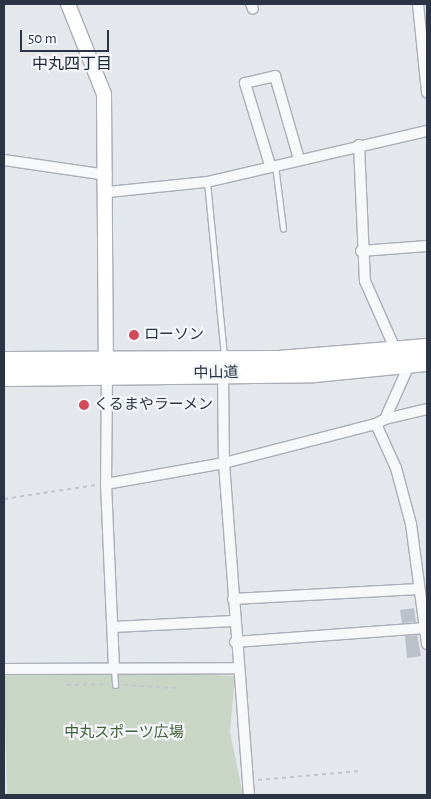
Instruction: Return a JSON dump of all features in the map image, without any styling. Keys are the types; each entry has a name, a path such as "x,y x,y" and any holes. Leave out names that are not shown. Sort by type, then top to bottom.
{"highway":[{"name":"中山道","path":"224,366 427,348"},
{"name":"中山道","path":"4,360 106,368"},
{"name":"中山道","path":"4,376 106,368 419,362"}],"street":[{"path":"68,4 104,94 108,192 106,484 114,669"},
{"path":"418,4 427,93"},
{"path":"272,165 245,83 275,76 299,159"},
{"path":"108,192 207,182 359,145 427,132"},
{"path":"359,145 361,251 365,281 396,351"},
{"path":"4,160 107,174"},
{"path":"361,251 427,246"},
{"path":"380,422 419,362"},
{"path":"224,366 224,463 235,642 249,795"},
{"path":"106,484 224,463 427,409"},
{"path":"380,422 396,468 411,524 427,644"},
{"path":"233,599 420,589"},
{"path":"113,627 234,621"},
{"path":"235,642 425,628"},
{"path":"4,669 237,668"}],"lane":[{"path":"272,165 283,228"},
{"path":"207,182 224,366"},
{"path":"114,669 115,684"}],"path":[{"path":"4,499 106,484"},
{"path":"67,684 102,684"},
{"path":"125,685 176,688"},
{"path":"248,781 360,771"}],"green space":[{"name":"中丸スポーツ広場","path":"107,671 235,676 230,732 243,795 7,795 4,675"}],"building":[{"path":"414,608 416,622 402,623 400,610"},
{"path":"417,635 421,656 407,658 405,636"}],"place":[{"name":"ローソン","path":"134,335"},
{"name":"くるまやラーメン","path":"84,405"}],"district":[{"name":"中丸四丁目","path":"72,64"}]}
